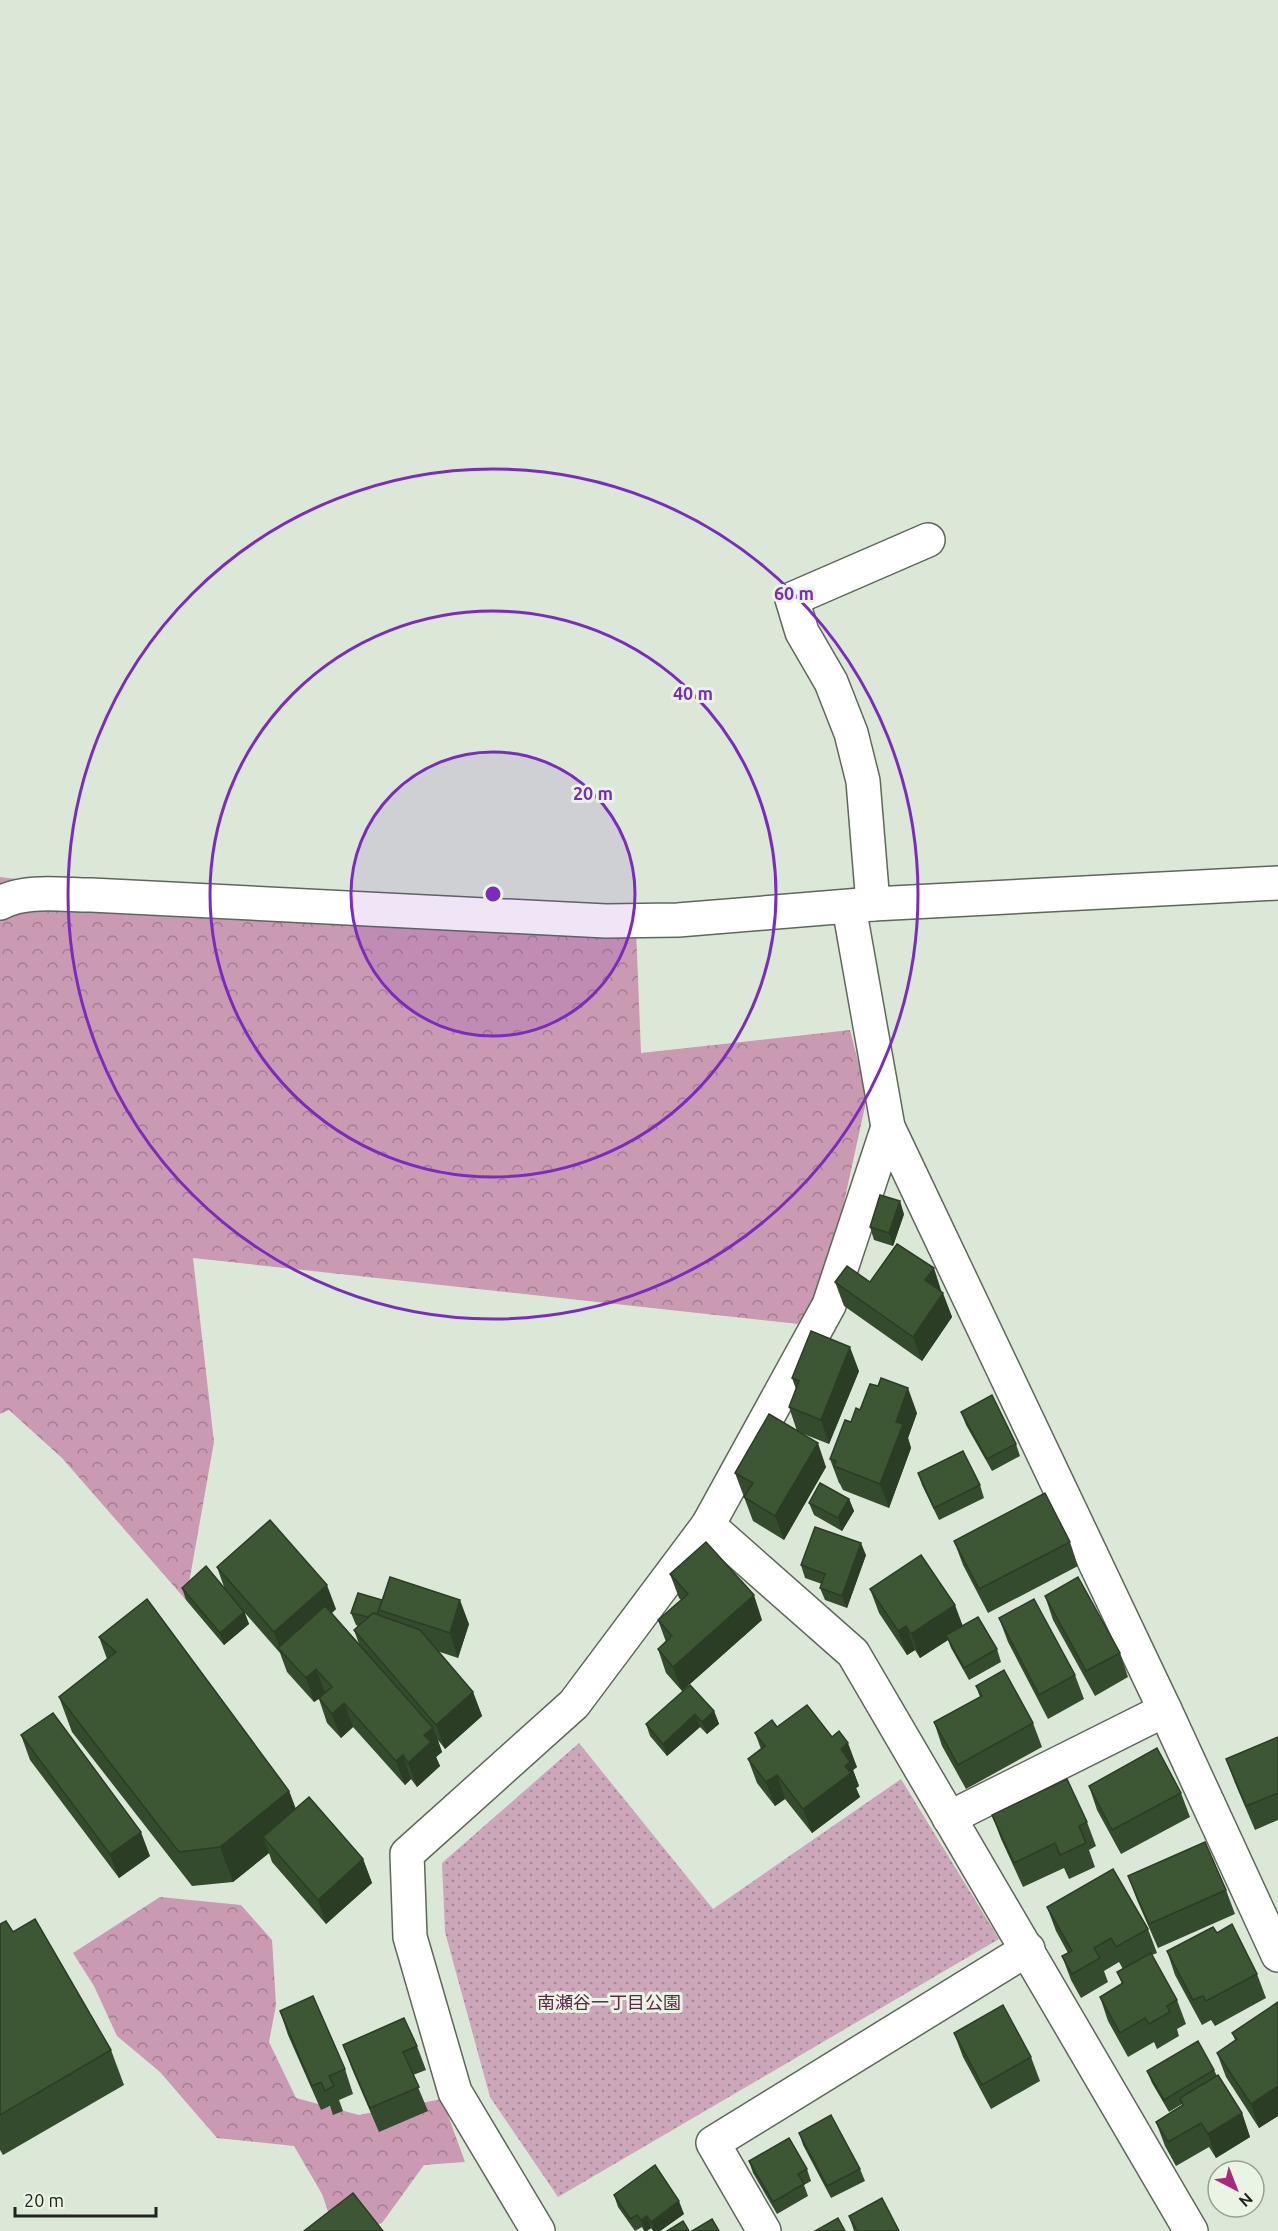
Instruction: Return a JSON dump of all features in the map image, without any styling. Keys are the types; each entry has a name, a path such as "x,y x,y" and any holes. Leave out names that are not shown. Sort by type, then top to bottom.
{"street":[{"path":"928,540 792,599 802,632 831,682 851,733 863,782 861,905 888,1127 1165,1710 1278,1955"},
{"path":"3,899 37,895 91,895 606,921 678,920 861,905 1278,882"},
{"path":"538,2231 455,2092 410,1937 407,1854 574,1704 708,1525 829,1305 888,1127"},
{"path":"708,1525 853,1653 1191,2231"},
{"path":"949,1818 1165,1710"},
{"path":"764,2231 713,2143 1028,1949"}],"green space":[{"path":"0,877 112,891 636,929 641,1053 850,1030 867,1097 817,1326 193,1258 214,1442 186,1600 62,1458 9,1410 0,1414"},
{"name":"南瀬谷一丁目公園","path":"579,1743 713,1909 901,1779 999,1939 558,2197 490,2097 445,1932 442,1863"},
{"path":"160,1897 241,1905 272,1940 276,2005 269,2042 296,2098 359,2115 442,2099 465,2162 424,2165 382,2223 356,2231 335,2231 322,2194 294,2146 217,2138 160,2072 117,2036 94,1986 73,1953"}],"building":[{"path":"880,1195 900,1201 889,1233 870,1227"},
{"path":"897,1244 934,1268 925,1280 943,1293 913,1337 835,1282 847,1266 870,1282"},
{"path":"811,1331 850,1347 821,1420 789,1407 799,1381 792,1378"},
{"path":"881,1378 908,1388 896,1422 903,1424 880,1484 834,1466 836,1461 830,1459 845,1420 851,1422 856,1408 860,1410 870,1384 878,1386"},
{"path":"992,1395 1016,1444 987,1459 961,1412"},
{"path":"769,1414 818,1443 775,1516 744,1497 753,1483 735,1473"},
{"path":"963,1451 980,1485 934,1508 918,1473"},
{"path":"820,1483 849,1499 838,1518 809,1503"},
{"path":"1045,1493 1070,1542 979,1589 954,1541"},
{"path":"270,1520 327,1585 274,1632 217,1567"},
{"path":"815,1527 861,1543 842,1596 820,1588 825,1574 801,1565"},
{"path":"706,1542 754,1595 673,1667 658,1649 672,1636 658,1620 688,1594 670,1574"},
{"path":"921,1555 955,1605 911,1634 906,1626 898,1631 870,1589"},
{"path":"206,1566 244,1612 220,1633 182,1588"},
{"path":"390,1577 460,1600 450,1633 379,1610"},
{"path":"1078,1577 1120,1653 1086,1671 1045,1596"},
{"path":"358,1593 382,1600 377,1614 373,1613 368,1617 351,1613"},
{"path":"147,1599 289,1791 220,1847 179,1852 59,1697 116,1652 99,1637"},
{"path":"1034,1599 1075,1675 1039,1695 999,1618"},
{"path":"325,1606 433,1728 424,1735 431,1742 408,1763 403,1755 396,1761 344,1703 332,1714 319,1698 332,1687 316,1669 306,1678 278,1648"},
{"path":"373,1613 420,1630 473,1692 436,1725 354,1630"},
{"path":"978,1617 997,1649 964,1668 946,1635"},
{"path":"1004,1670 1033,1723 958,1765 934,1722 982,1696 976,1686"},
{"path":"690,1685 714,1711 702,1722 695,1714 663,1744 646,1724"},
{"path":"807,1705 832,1737 839,1731 848,1743 841,1749 850,1762 845,1766 851,1773 803,1809 777,1775 766,1782 748,1759 765,1746 755,1733 772,1720 777,1727"},
{"path":"53,1713 141,1832 110,1854 21,1735"},
{"path":"1278,1737 1278,1793 1246,1806 1226,1759"},
{"path":"1157,1748 1181,1793 1112,1830 1089,1786"},
{"path":"1067,1779 1087,1822 1079,1826 1086,1843 1060,1855 1055,1843 1014,1863 992,1815"},
{"path":"309,1797 363,1859 318,1900 263,1837"},
{"path":"1205,1842 1226,1890 1149,1924 1128,1876"},
{"path":"1113,1869 1148,1929 1116,1947 1111,1938 1094,1948 1100,1958 1072,1974 1062,1956 1072,1951 1047,1907"},
{"path":"35,1919 111,2050 0,2115 0,1924 6,1921 13,1932"},
{"path":"1232,1924 1257,1974 1206,2001 1203,1996 1193,2000 1167,1951 1213,1927 1217,1933"},
{"path":"1151,1953 1177,2000 1167,2006 1170,2012 1149,2024 1145,2018 1120,2033 1100,1997 1123,1983 1117,1972"},
{"path":"313,1996 345,2069 329,2076 334,2086 325,2091 321,2082 312,2086 280,2011"},
{"path":"1278,2002 1278,2086 1251,2104 1217,2053 1237,2039 1232,2033"},
{"path":"1003,2005 1031,2057 982,2085 954,2033"},
{"path":"404,2018 417,2046 403,2052 419,2087 370,2108 343,2045"},
{"path":"1198,2041 1214,2070 1164,2100 1147,2071"},
{"path":"1218,2075 1242,2113 1208,2134 1201,2123 1168,2142 1156,2122 1183,2105 1180,2098"},
{"path":"831,2115 860,2169 827,2186 799,2133"},
{"path":"789,2138 807,2169 798,2174 804,2184 773,2202 749,2161"},
{"path":"655,2165 679,2201 651,2222 647,2216 641,2220 637,2215 630,2219 614,2195"},
{"path":"353,2193 383,2231 304,2231"},
{"path":"882,2198 899,2231 857,2231 849,2216"},
{"path":"838,2218 845,2231 815,2231"},
{"path":"712,2219 719,2231 692,2231"},
{"path":"683,2221 689,2231 667,2231"}]}
